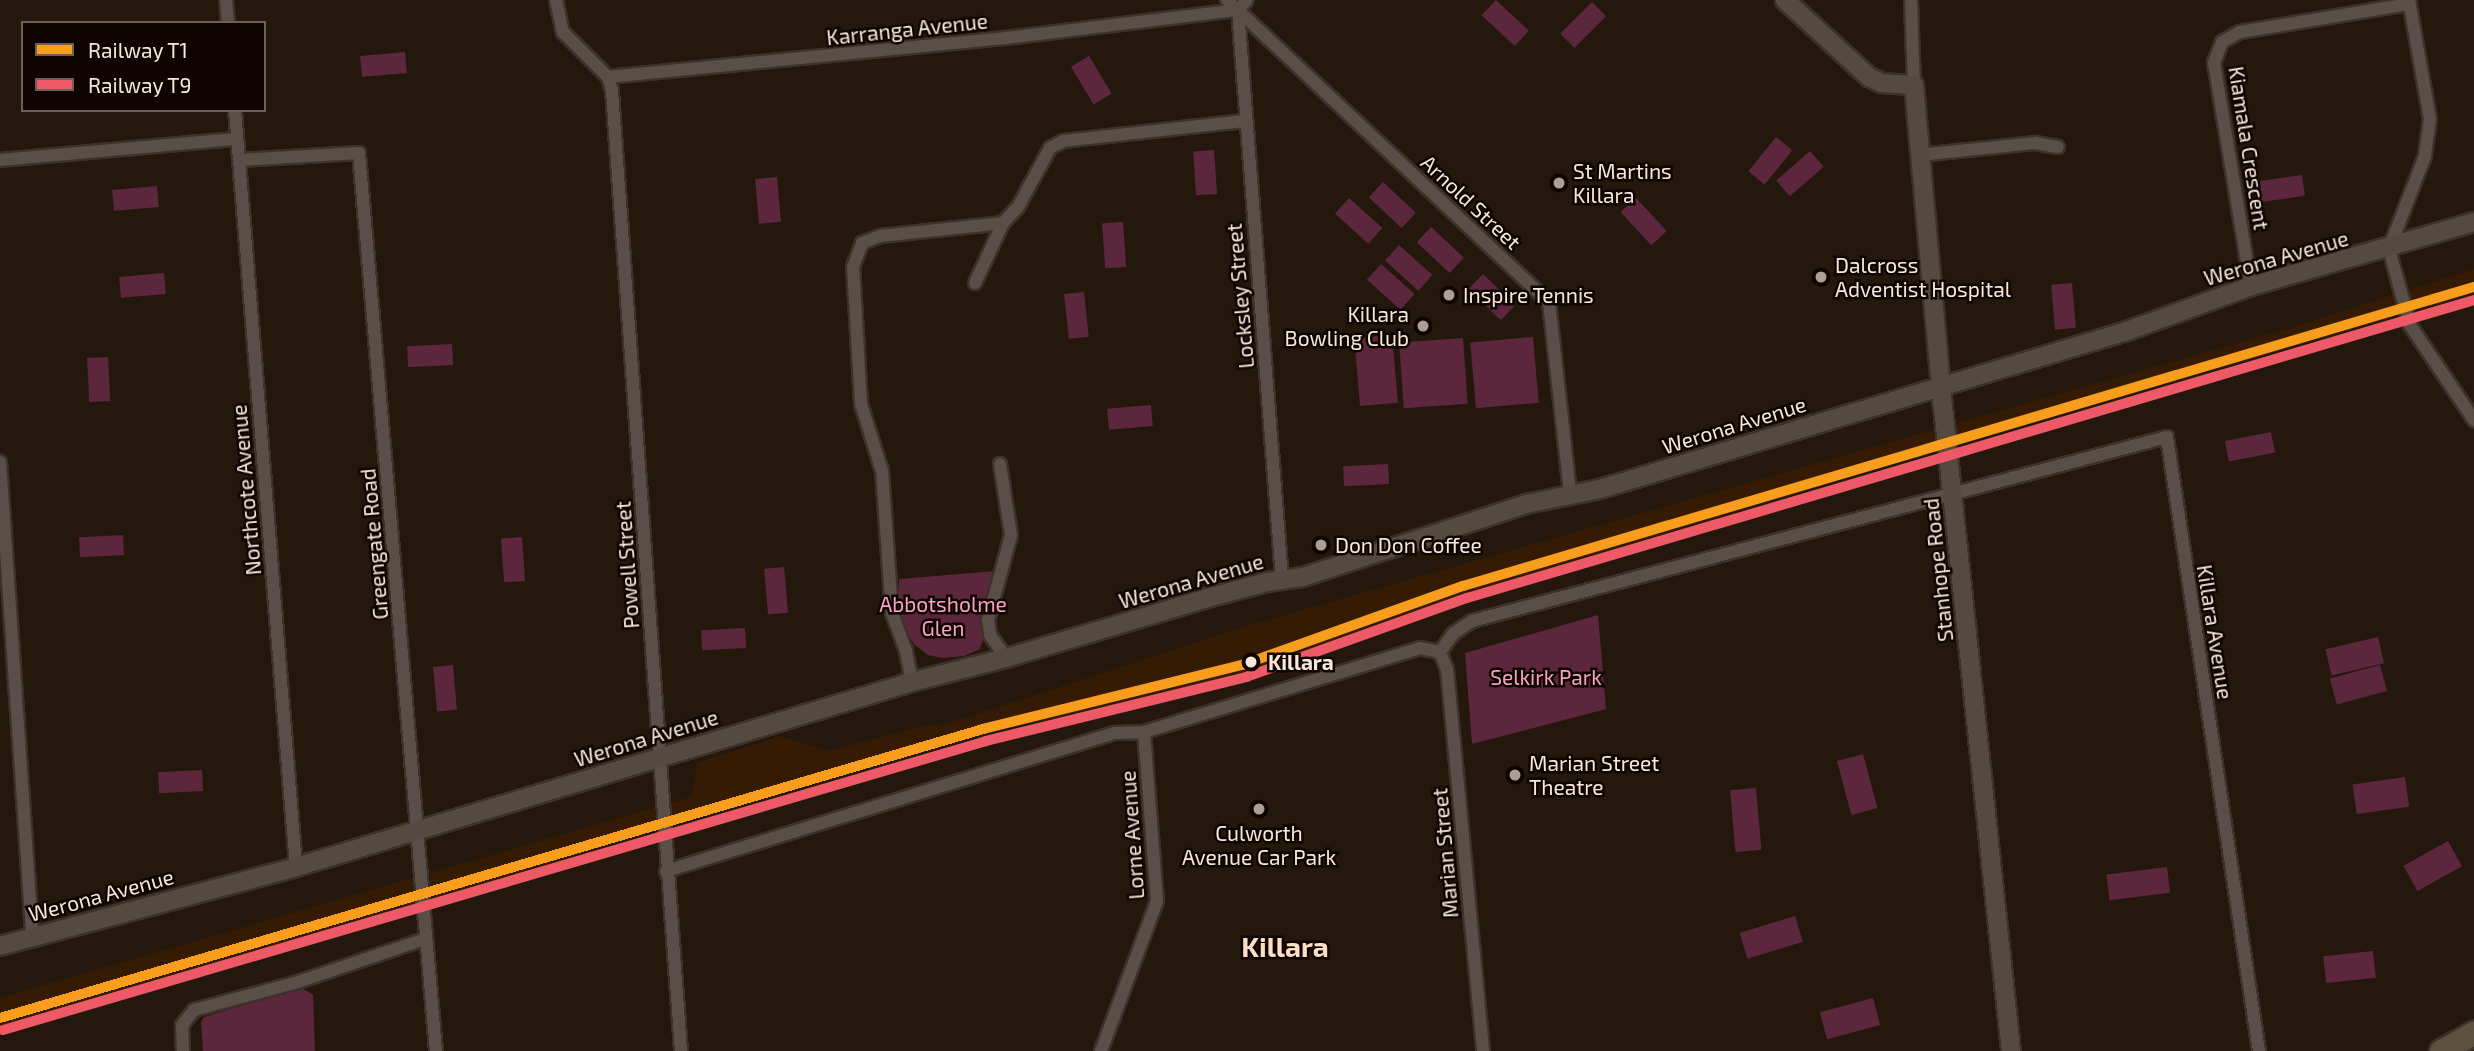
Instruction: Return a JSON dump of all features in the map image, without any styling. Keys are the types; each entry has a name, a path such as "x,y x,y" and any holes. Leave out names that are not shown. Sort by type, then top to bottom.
{"highway":[{"path":"2441,1051 2474,1032"}],"street":[{"path":"226,0 228,21"},
{"path":"556,0 562,32 608,77"},
{"name":"Arnold Street","path":"1227,0 1242,5 1549,302 1570,492"},
{"path":"1786,0 1869,77 1882,83 1914,85"},
{"name":"Stanhope Road","path":"1911,0 1914,85 1941,386 2011,1051"},
{"path":"2410,2 2430,119 2425,156 2389,249 2410,325 2474,420"},
{"name":"Kiamala Crescent","path":"2251,286 2214,63 2222,42 2240,32 2410,2"},
{"name":"Karranga Avenue","path":"608,77 1006,38 1242,5"},
{"name":"Locksley Street","path":"1242,5 1245,121 1282,579"},
{"name":"Powell Street","path":"608,77 612,91 631,334 666,871 681,1051"},
{"name":"Northcote Avenue","path":"235,112 296,867"},
{"path":"975,283 1003,223 1018,207 1051,148 1063,141 1245,121"},
{"path":"0,160 237,139"},
{"path":"1920,155 2035,143 2058,147"},
{"name":"Greengate Road","path":"239,160 359,153 436,1051"},
{"name":"Werona Avenue","path":"0,946 296,867 912,682 1006,658 1207,598 1282,579 1303,577 1570,492 1600,489 2127,331 2251,286 2389,249 2474,222"},
{"path":"912,682 906,651 892,613 882,471 861,404 853,267 862,243 872,238 1003,223"},
{"name":"Killara Avenue","path":"1953,492 2167,438 2259,1051"},
{"path":"0,462 32,937"},
{"path":"1000,464 1011,536 988,620 990,635 1006,658"},
{"path":"666,871 1115,733 1144,732 1420,648 1440,652 1454,633 1472,621 1953,492"},
{"name":"Marian Street","path":"1440,652 1447,669 1483,1051"},
{"name":"Lorne Avenue","path":"1101,1051 1157,901 1144,732"},
{"path":"183,1051 182,1025 194,1010 295,983 425,939"}],"shaded area":[{"path":"2474,269 2474,294 1903,461 1565,564 1268,668 1171,696 1011,727 631,838 178,978 0,1027 0,998 691,797 697,763 780,736 829,751 923,726 946,724 1250,625 2294,327"}],"green space":[{"path":"1496,0 1529,31 1515,46 1482,15"},
{"path":"1592,2 1606,16 1574,48 1560,34"},
{"path":"405,52 407,73 362,77 360,56"},
{"path":"1089,56 1112,94 1094,105 1071,67"},
{"path":"1776,137 1792,150 1765,184 1748,171"},
{"path":"1214,150 1217,194 1196,195 1193,151"},
{"path":"1810,151 1824,167 1790,196 1776,181"},
{"path":"2302,175 2305,196 2259,202 2256,181"},
{"path":"777,177 781,222 759,224 755,179"},
{"path":"1383,182 1416,213 1402,228 1369,197"},
{"path":"157,186 159,207 114,211 112,190"},
{"path":"1349,198 1382,228 1368,244 1335,214"},
{"path":"1636,198 1667,231 1651,245 1621,212"},
{"path":"1123,222 1126,267 1105,268 1102,223"},
{"path":"1431,227 1464,258 1450,273 1417,242"},
{"path":"1399,245 1432,275 1418,291 1385,261"},
{"path":"1381,264 1414,294 1400,310 1367,280"},
{"path":"164,273 166,294 121,298 119,277"},
{"path":"1483,274 1515,305 1501,320 1468,289"},
{"path":"2072,283 2076,328 2055,330 2051,285"},
{"path":"1084,292 1089,337 1069,339 1064,294"},
{"path":"1392,335 1398,403 1360,406 1354,338"},
{"path":"1533,337 1539,403 1476,408 1470,342"},
{"path":"1463,338 1468,404 1404,408 1399,342"},
{"path":"452,344 453,365 408,367 407,346"},
{"path":"108,357 110,401 89,402 87,358"},
{"path":"1151,405 1153,426 1109,430 1107,409"},
{"path":"2271,432 2275,453 2229,462 2225,441"},
{"path":"1388,464 1389,484 1344,486 1343,466"},
{"path":"123,535 124,555 80,557 79,537"},
{"path":"522,537 525,581 504,582 501,538"},
{"path":"784,567 788,613 768,615 764,569"},
{"name":"Abbotsholme Glen","path":"996,571 983,618 984,637 980,649 964,656 942,658 928,655 914,644 906,630 899,605 899,579"},
{"name":"Selkirk Park","path":"1598,615 1606,709 1472,744 1465,653"},
{"path":"745,628 746,648 702,650 701,630"},
{"path":"2378,637 2384,663 2331,675 2325,649"},
{"path":"453,665 457,710 437,712 433,667"},
{"path":"2380,665 2387,691 2337,705 2330,678"},
{"path":"1863,754 1877,808 1851,815 1837,761"},
{"path":"202,770 203,791 159,793 158,772"},
{"path":"2405,777 2409,807 2357,814 2353,784"},
{"path":"1756,788 1761,850 1736,852 1730,790"},
{"path":"2448,841 2462,866 2417,891 2403,866"},
{"path":"2167,867 2170,893 2110,900 2106,874"},
{"path":"1795,916 1803,942 1747,959 1740,933"},
{"path":"2373,951 2376,978 2326,983 2323,956"},
{"path":"302,988 313,995 315,1051 203,1051 201,1022 204,1017"},
{"path":"1873,998 1880,1025 1827,1039 1820,1012"}],"rail line":[{"name":"T1","path":"0,1018 983,729 1242,665 1463,586 2474,287"},
{"name":"T9","path":"3,1030 986,741 1246,677 1467,598 2474,300"}],"place":[{"name":"St Martins Killara","path":"1559,183"},
{"name":"Dalcross Adventist Hospital","path":"1821,277"},
{"name":"Inspire Tennis","path":"1449,295"},
{"name":"Killara Bowling Club","path":"1423,326"},
{"name":"Don Don Coffee","path":"1321,545"},
{"name":"Killara","path":"1251,662"},
{"name":"Marian Street Theatre","path":"1515,775"},
{"name":"Culworth Avenue Car Park","path":"1259,809"}],"district":[{"name":"Killara","path":"1285,946"}]}
